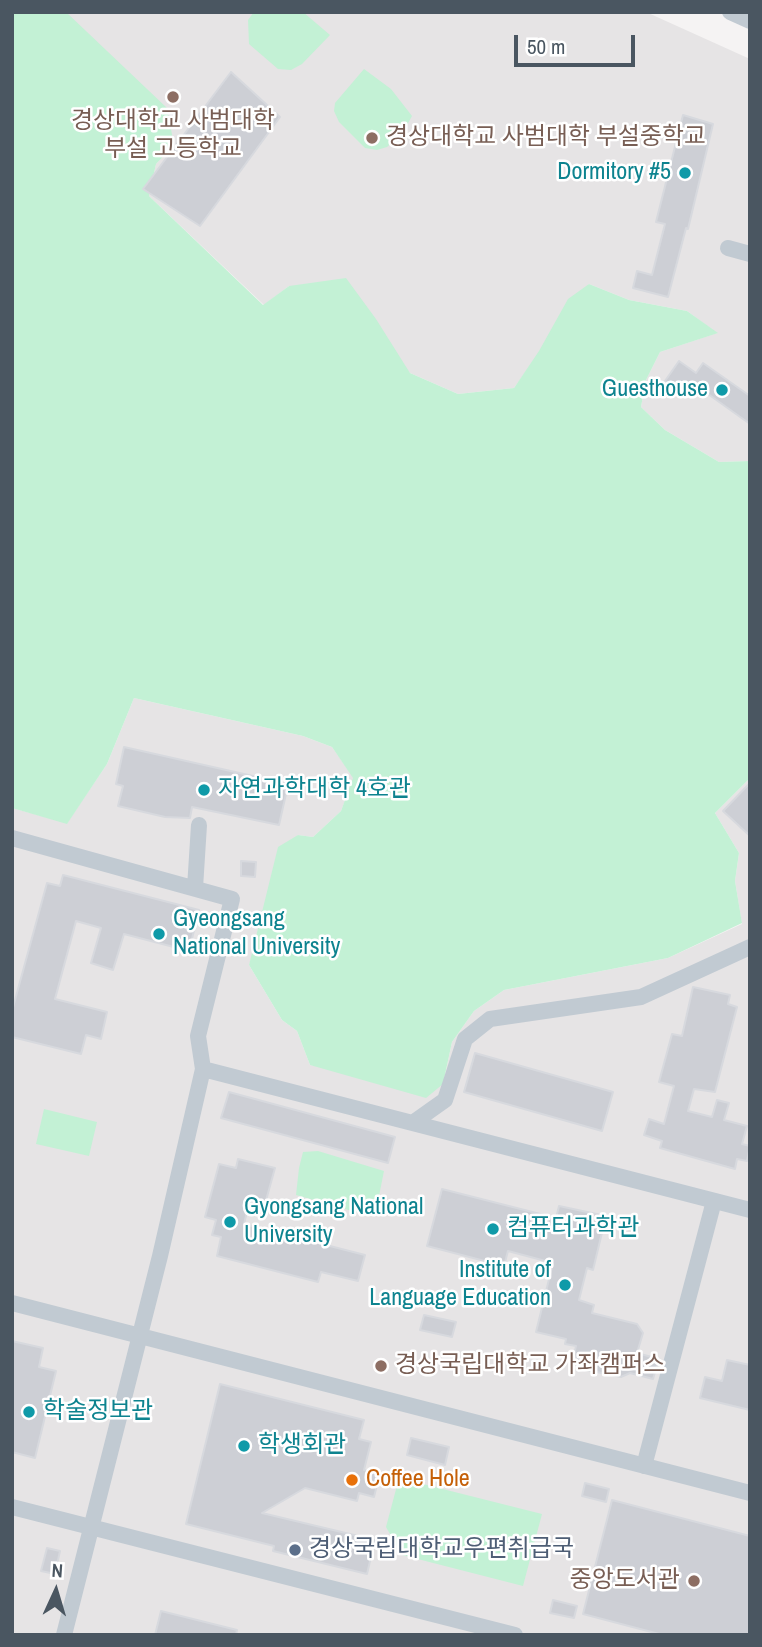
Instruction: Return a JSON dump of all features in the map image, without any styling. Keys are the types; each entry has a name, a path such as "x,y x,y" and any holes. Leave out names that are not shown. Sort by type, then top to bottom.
{"street":[{"path":"730,12 750,21"},
{"path":"728,248 750,254"},
{"path":"195,888 199,825"},
{"path":"12,838 232,899 198,1036 203,1069 64,1635"},
{"path":"414,1122 445,1100 465,1040 489,1019 641,997 750,947"},
{"path":"203,1069 750,1210"},
{"path":"644,1466 714,1201"},
{"path":"12,1303 750,1493"},
{"path":"12,1507 515,1635"}],"shaded area":[{"path":"66,12 646,12 750,59 750,461 719,462 665,430 641,407 646,380 660,352 717,333 687,311 629,300 589,284 514,388 458,394 410,373 289,286 264,305 149,196 156,164 173,145"},
{"name":"경상국립대학교 가좌캠퍼스","path":"134,698 303,736 332,747 354,778 341,811 313,837 298,835 249,965 282,1020 297,1031 310,1065 443,1084 452,1042 474,1011 504,990 668,958 742,924 735,881 739,853 715,813 750,778 750,1635 12,1635 12,808 67,823 107,764"}],"green space":[{"path":"12,12 66,12 167,108 174,145 156,164 149,196 263,305 289,286 346,278 410,373 458,394 514,388 539,351 568,299 589,284 629,300 687,311 718,333 660,352 646,380 641,407 665,430 719,462 750,461 750,778 715,813 739,853 735,881 742,923 668,958 504,990 474,1011 452,1042 443,1084 426,1098 310,1065 297,1031 282,1020 249,965 278,847 298,835 313,837 341,811 353,778 332,747 303,736 134,698 107,764 67,824 12,808"},
{"path":"254,12 303,12 330,35 302,64 291,70 278,69 249,44 248,20"},
{"path":"364,69 391,89 412,116 395,140 387,147 377,150 365,148 339,122 334,111 335,103"},
{"path":"44,1109 97,1122 89,1156 36,1144"},
{"path":"318,1151 384,1171 378,1201 366,1215 296,1195 303,1152"},
{"path":"399,1478 542,1514 523,1586 402,1555 386,1527"}],"building":[{"path":"231,72 280,117 200,226 143,189"},
{"name":"Dormitory #5","path":"683,115 713,124 688,229 686,228 668,297 633,288 637,271 652,275 665,224 656,222"},
{"name":"Guesthouse","path":"679,361 696,373 703,363 750,396 750,424 694,384 686,396 665,381"},
{"name":"자연과학대학 4호관","path":"124,747 284,783 286,794 279,825 192,807 190,818 165,817 118,806 123,786 116,784"},
{"path":"750,783 750,836 723,811"},
{"path":"241,861 256,862 255,877 241,876"},
{"name":"Gyeongsang National University","path":"63,875 199,910 189,951 124,934 113,970 91,963 101,928 76,921 55,999 107,1012 101,1039 86,1035 81,1054 12,1037 12,1011 47,883 60,886"},
{"path":"693,987 730,995 728,1004 737,1007 715,1092 694,1089 688,1111 712,1117 717,1100 729,1103 724,1120 747,1126 742,1144 750,1146 747,1161 737,1159 735,1169 660,1148 662,1141 644,1135 649,1119 664,1124 674,1086 659,1082 672,1034 682,1036"},
{"path":"475,1053 613,1092 602,1131 464,1092"},
{"path":"229,1092 395,1137 388,1163 221,1118"},
{"name":"Gyongsang National University","path":"238,1159 275,1168 265,1204 250,1200 244,1224 365,1255 358,1281 321,1272 318,1282 217,1256 221,1237 212,1235 216,1220 205,1217 219,1164 236,1168"},
{"path":"442,1189 556,1218 559,1206 606,1216 593,1270 587,1268 579,1300 594,1305 592,1313 637,1324 643,1333 637,1353 659,1359 653,1379 630,1373 621,1377 582,1369 574,1355 576,1346 565,1344 566,1339 536,1332 553,1263 508,1251 504,1266 427,1246"},
{"path":"424,1315 456,1322 452,1337 420,1330"},
{"name":"학술정보관","path":"12,1341 43,1348 39,1367 56,1371 35,1458 12,1452"},
{"path":"727,1360 750,1365 750,1410 700,1398 705,1377 722,1381"},
{"path":"220,1384 364,1420 359,1439 371,1442 364,1470 380,1473 374,1497 359,1493 357,1501 305,1488 262,1513 375,1540 367,1574 273,1551 274,1546 186,1524"},
{"path":"411,1438 449,1447 445,1465 407,1455"},
{"path":"585,1483 609,1489 606,1502 582,1496"},
{"name":"중앙도서관","path":"612,1500 750,1536 750,1635 663,1635 583,1614"},
{"path":"47,1548 60,1551 55,1574 41,1571"},
{"path":"553,1600 577,1606 574,1618 550,1613"},
{"path":"161,1611 237,1630 236,1635 155,1635"}],"place":[{"name":"경상대학교 사범대학 부설 고등학교","path":"173,97"},
{"name":"경상대학교 사범대학 부설중학교","path":"372,138"},
{"name":"Dormitory #5","path":"685,173"},
{"name":"Guesthouse","path":"722,390"},
{"name":"자연과학대학 4호관","path":"204,790"},
{"name":"Gyeongsang National University","path":"159,934"},
{"name":"Gyongsang National University","path":"230,1222"},
{"name":"컴퓨터과학관","path":"493,1229"},
{"name":"Institute of Language Education","path":"565,1285"},
{"name":"경상국립대학교 가좌캠퍼스","path":"381,1366"},
{"name":"학술정보관","path":"29,1412"},
{"name":"학생회관","path":"244,1446"},
{"name":"Coffee Hole","path":"352,1480"},
{"name":"경상국립대학교우편취급국","path":"295,1550"},
{"name":"중앙도서관","path":"694,1581"}]}
